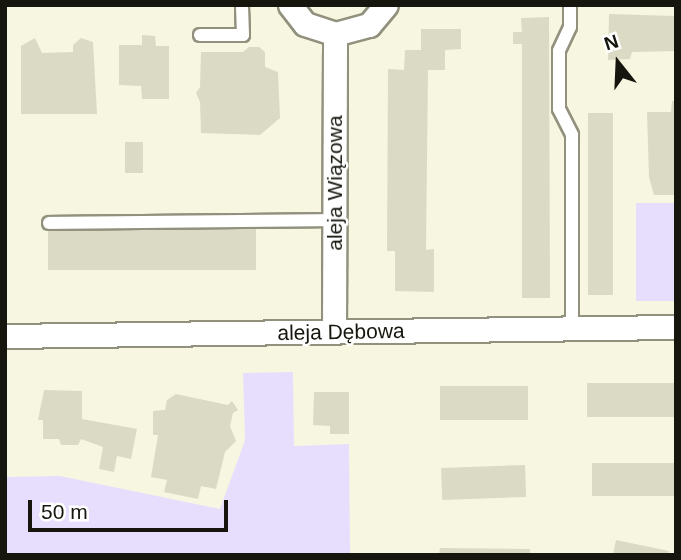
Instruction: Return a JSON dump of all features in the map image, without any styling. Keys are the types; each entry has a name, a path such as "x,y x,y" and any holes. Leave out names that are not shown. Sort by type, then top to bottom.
{"street":[{"path":"290,5 305,24 335,34 369,24 386,5"},
{"name":"aleja Wiązowa","path":"334,332 335,34"},
{"name":"aleja Dębowa","path":"5,336 676,327"}],"lane":[{"path":"200,35 243,35 242,5"},
{"path":"570,5 570,27 559,51 559,109 572,135 572,329"},
{"path":"49,223 335,220"}],"shaded area":[{"path":"636,203 676,203 676,301 636,301"},
{"path":"293,372 294,446 349,444 350,555 5,555 5,477 60,476 220,509 245,440 243,373"}],"building":[{"path":"609,14 676,16 676,51 632,52 630,59 608,60"},
{"path":"549,17 550,298 522,298 522,44 513,44 513,32 522,32 521,18"},
{"path":"421,29 461,29 461,49 445,50 445,70 428,70 426,250 434,249 434,292 395,291 395,251 387,251 388,69 404,70 405,50 421,50"},
{"path":"142,35 155,36 156,46 169,46 169,99 142,99 141,86 119,85 119,45 142,45"},
{"path":"35,38 42,53 73,52 73,45 81,38 93,42 97,114 21,114 21,46"},
{"path":"249,47 259,47 265,52 265,67 278,72 280,118 260,135 201,133 200,102 196,93 200,87 201,52 243,52"},
{"path":"672,101 676,101 676,195 654,195 649,177 647,112 671,112"},
{"path":"588,113 613,113 613,295 588,295"},
{"path":"125,142 143,142 143,173 125,173"},
{"path":"48,229 256,229 256,270 48,270"},
{"path":"587,383 676,383 676,417 587,417"},
{"path":"440,386 528,386 528,420 440,420"},
{"path":"44,390 82,391 82,419 137,429 131,459 117,456 114,472 99,469 103,447 81,439 78,445 61,445 59,439 43,439 43,420 38,420"},
{"path":"314,392 349,392 349,434 330,434 330,426 313,425"},
{"path":"176,394 228,405 232,401 238,410 233,413 230,426 236,441 225,452 216,489 201,486 198,499 164,492 167,480 151,477 158,435 153,435 153,411 165,410 167,400"},
{"path":"592,463 676,463 676,496 592,496"},
{"path":"525,465 526,497 442,500 441,468"},
{"path":"616,540 669,551 668,555 613,555"},
{"path":"440,548 530,549 530,555 439,555"}]}
